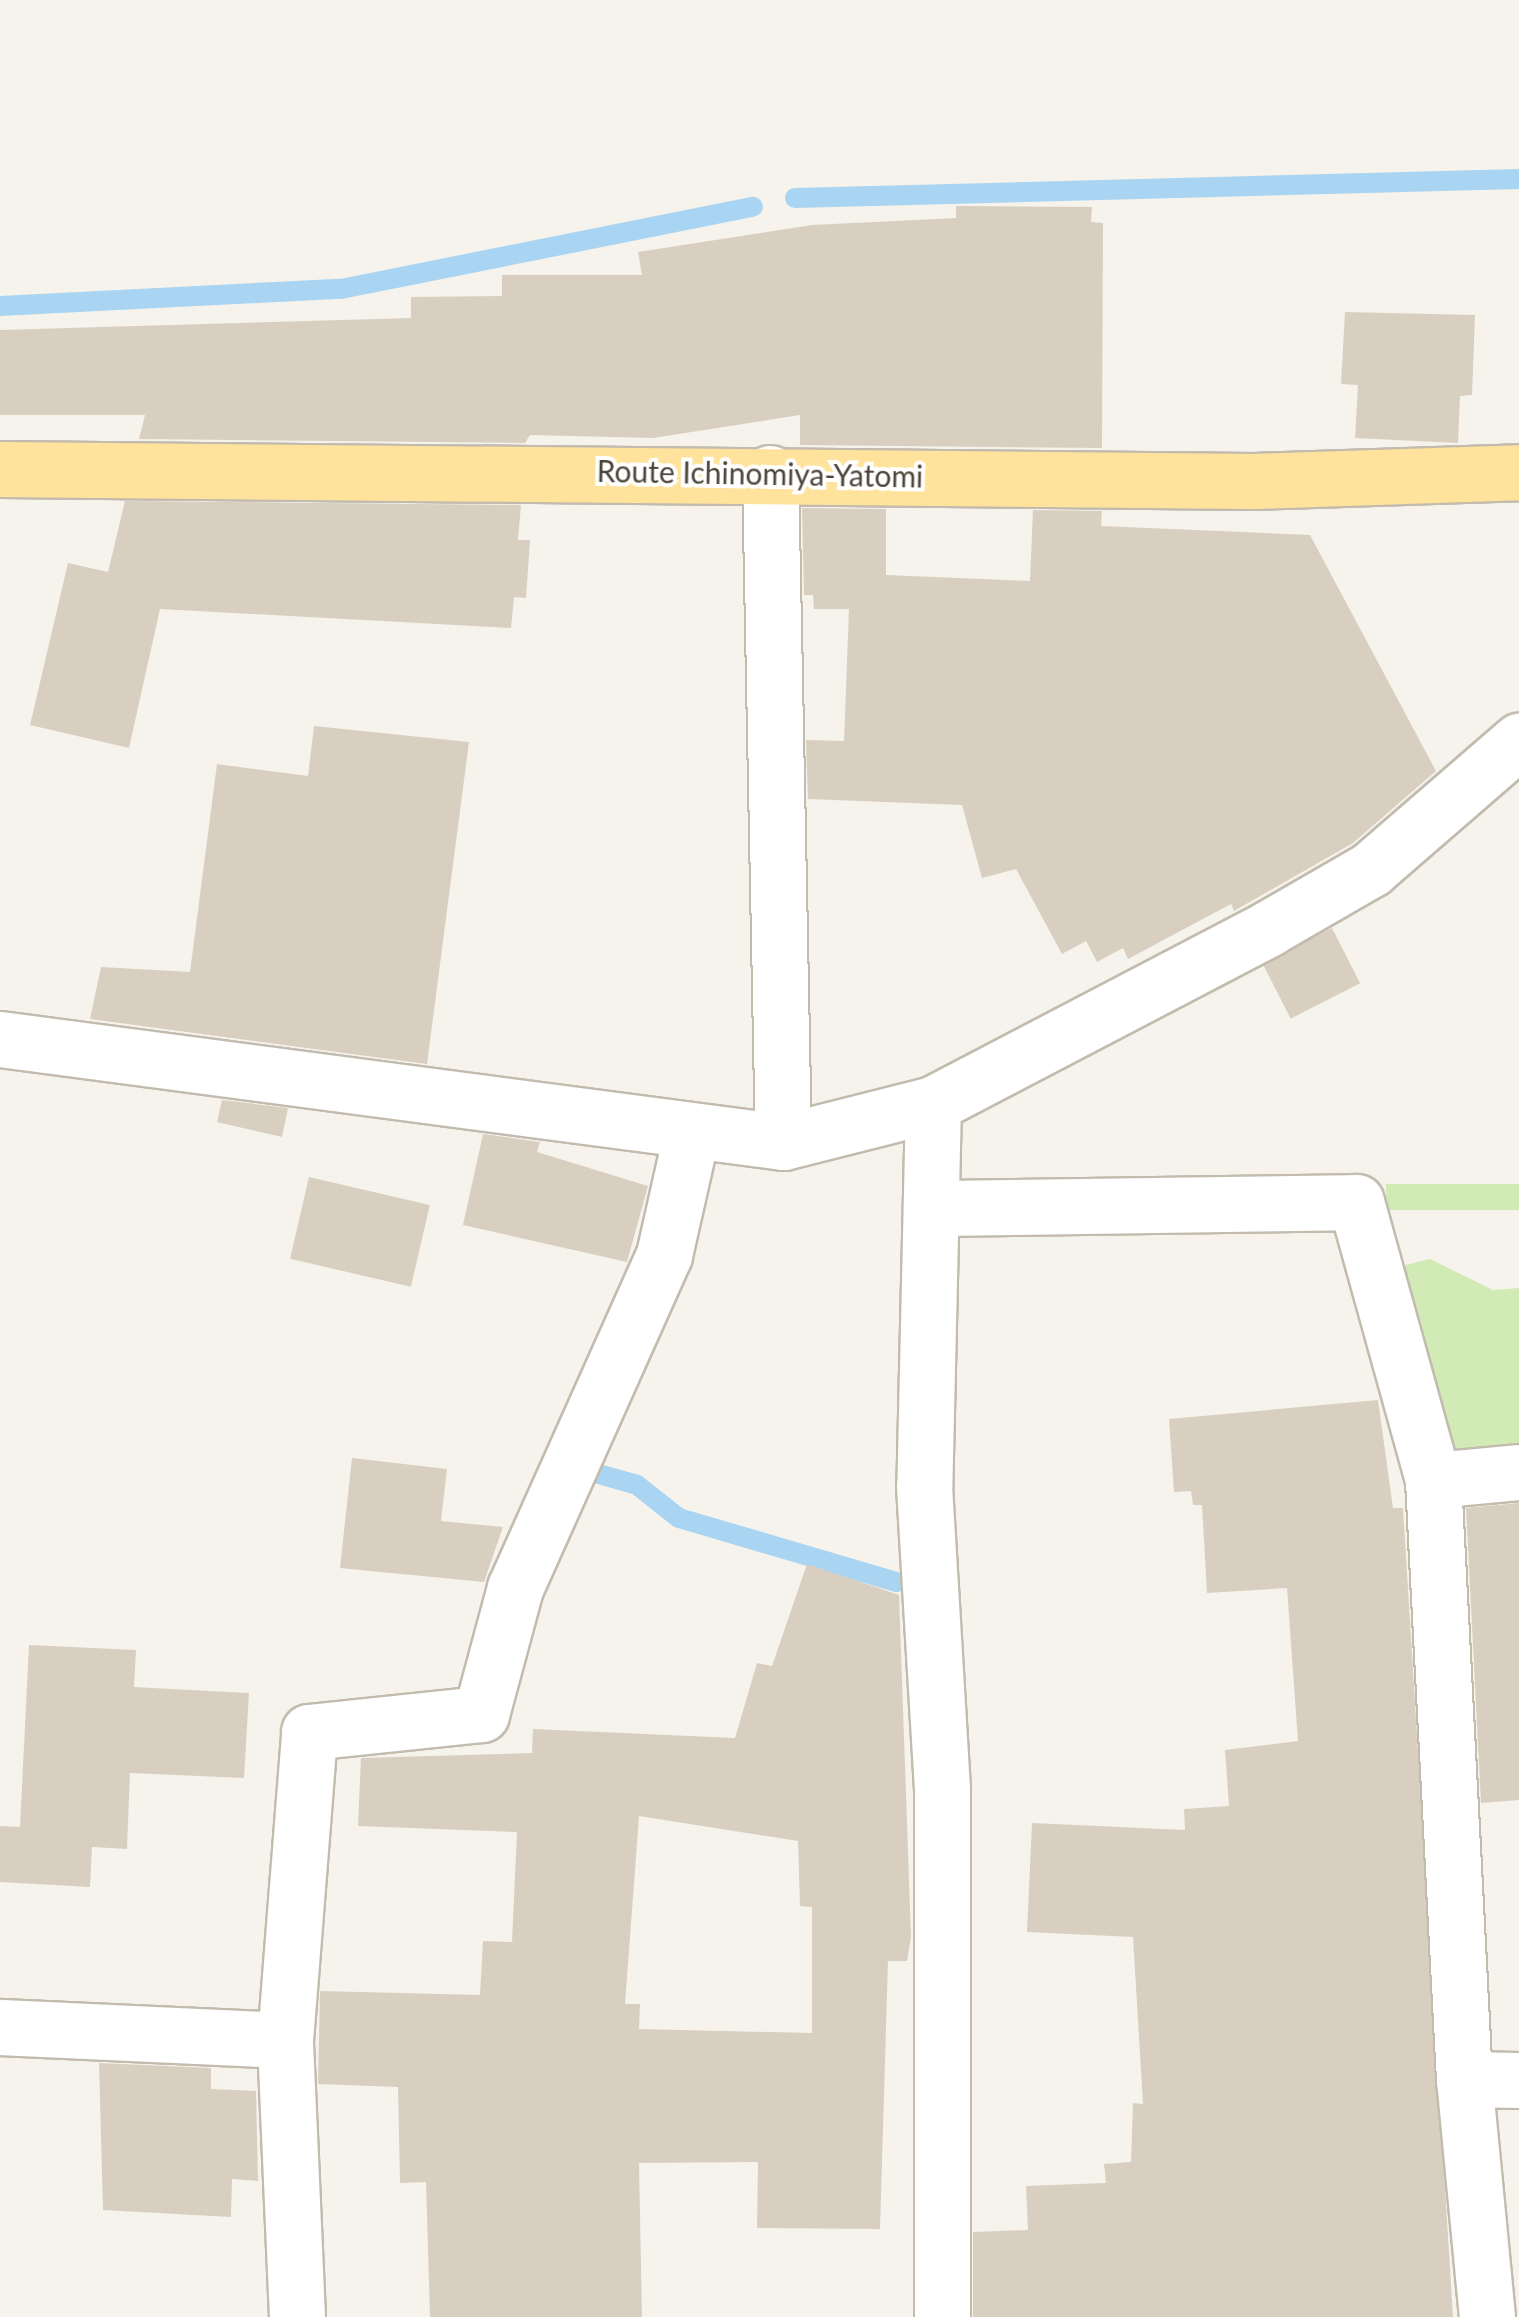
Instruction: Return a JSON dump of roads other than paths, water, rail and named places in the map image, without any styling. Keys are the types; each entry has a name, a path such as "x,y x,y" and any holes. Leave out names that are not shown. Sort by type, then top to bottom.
{"main road":[{"name":"Route Ichinomiya-Yatomi","path":"0,469 770,473 1253,481 1519,472"}],"street":[{"path":"770,473 783,1142"},
{"path":"0,1039 783,1142 933,1104 1372,868 1519,741"},
{"path":"933,1104 934,1208 924,1486 942,1789 942,2317"},
{"path":"297,2317 285,2040 309,1732 481,1714 515,1588 664,1255 692,1130"},
{"path":"934,1208 1356,1202 1433,1480 1464,2079 1487,2317"},
{"path":"1433,1480 1519,1472"},
{"path":"0,2027 285,2040"},
{"path":"1464,2079 1519,2080"}],"waterway":[{"path":"795,198 1519,179"},
{"path":"0,306 341,289 753,207"},
{"path":"588,1471 637,1485 679,1518 897,1582"}]}
